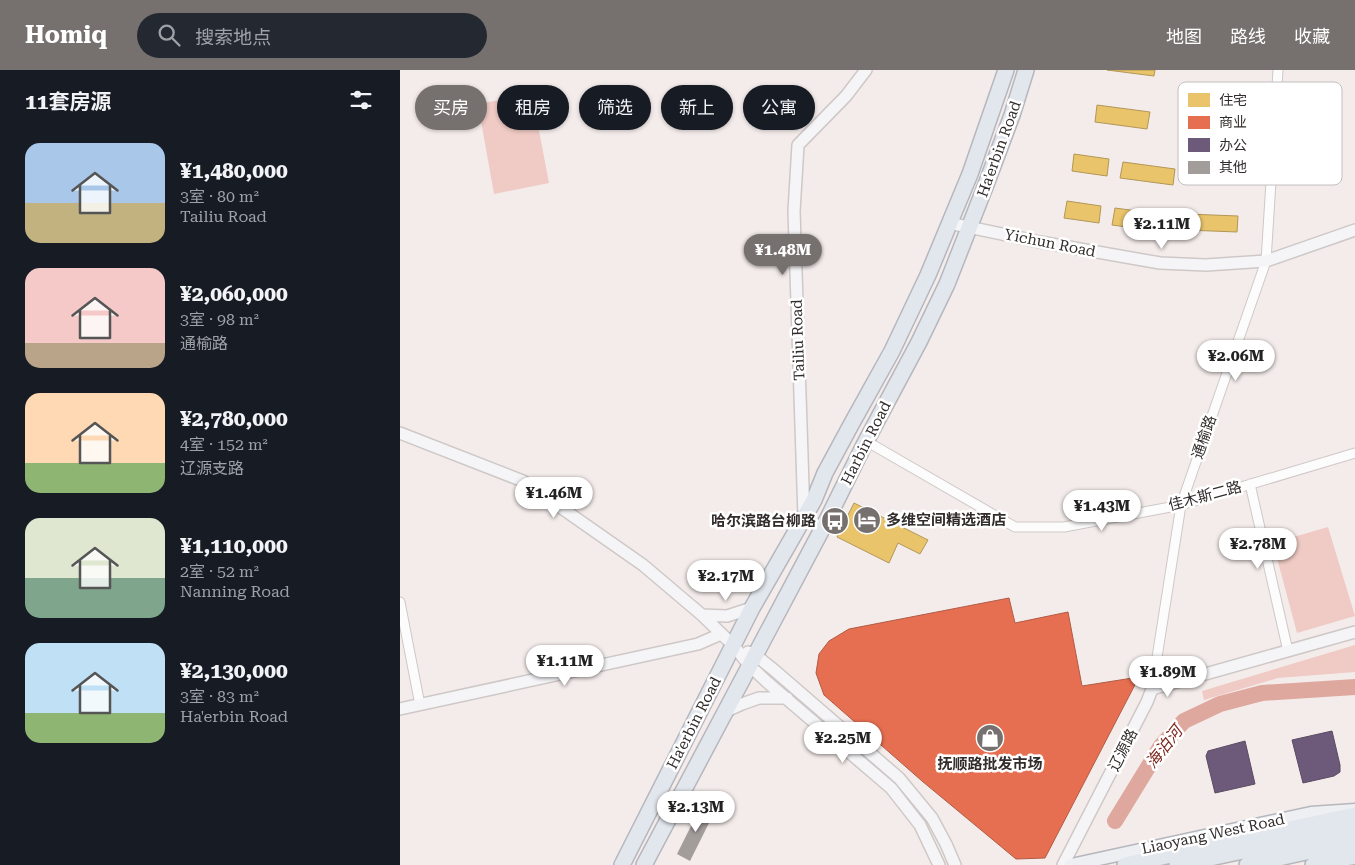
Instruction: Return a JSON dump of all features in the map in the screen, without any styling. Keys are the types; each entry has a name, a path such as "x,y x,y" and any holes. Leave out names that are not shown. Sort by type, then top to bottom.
{"highway":[{"name":"Ha'erbin Road","path":"950,223 970,174 1006,70"},
{"name":"Ha'erbin Road","path":"969,227 1012,115 1026,70"},
{"name":"Harbin Road","path":"752,608 804,517 852,423 892,351 950,223"},
{"name":"Harbin Road","path":"751,660 829,516 866,441 919,342 947,284 969,227"},
{"name":"Ha'erbin Road","path":"622,865 752,608"},
{"name":"Ha'erbin Road","path":"644,865 751,660"},
{"path":"1124,859 1288,830 1355,815"},
{"path":"1178,865 1355,827"},
{"path":"1247,865 1355,851"},
{"path":"1313,865 1355,851"}],"main road":[{"name":"Liaoyang West Road","path":"1070,864 1124,859 1311,813 1355,810"}],"street":[{"name":"Tailiu Road","path":"804,517 794,211 798,145 846,96 866,70"},
{"name":"通榆路","path":"1152,689 1181,505 1266,261 1271,185"},
{"name":"Yichun Road","path":"950,223 1040,242 1160,263 1206,265 1266,261 1355,230"},
{"path":"400,433 523,482 643,565 702,615 734,646 899,778 932,818 946,844 954,865"},
{"name":"佳木斯二路","path":"866,441 1015,527 1064,527 1181,505 1355,453"},
{"path":"1250,484 1288,651"},
{"path":"400,602 420,706"},
{"path":"702,615 728,616 752,608"},
{"path":"1152,689 1355,632"},
{"path":"400,709 698,644 721,634"},
{"path":"751,660 787,698 891,788 920,825 939,865"},
{"name":"辽源路","path":"1070,864 1152,689"},
{"path":"724,712 759,698 787,698"}],"shaded area":[{"path":"497,100 497,130 539,130 549,183 494,194 483,130 487,130 487,102"},
{"path":"1328,527 1355,616 1297,633 1273,543"},
{"path":"1355,645 1355,672 1278,678 1204,700 1202,691"}],"building: 住宅":[{"path":"1107,70 1155,70 1154,76"},
{"path":"1097,105 1150,112 1147,129 1095,122"},
{"path":"1074,154 1109,159 1107,176 1072,171"},
{"path":"1123,162 1175,169 1173,185 1120,178"},
{"path":"1067,201 1101,206 1099,223 1064,218"},
{"path":"1115,208 1167,215 1164,232 1112,225"},
{"path":"1187,214 1238,216 1237,232 1186,230"},
{"name":"多维空间精选酒店","path":"854,503 928,540 920,554 898,543 889,563 837,537"}],"building: 商业":[{"name":"抚顺路批发市场","path":"1009,598 1015,623 1068,612 1082,686 1139,677 1045,858 1016,859 922,781 824,695 816,673 819,654 829,641 849,629"}],"building: 办公":[{"path":"1332,731 1340,772 1334,776 1303,783 1292,740"},
{"path":"1245,741 1255,784 1215,793 1206,756 1208,751"}],"building: 其他":[{"path":"701,806 714,813 690,861 677,854"}],"waterway":[{"name":"海泊河","path":"1115,821 1161,746 1184,721 1220,704 1262,693 1355,687"}],"place":[{"name":"多维空间精选酒店","path":"867,520"},
{"name":"哈尔滨路台柳路","path":"835,521"},
{"name":"抚顺路批发市场","path":"990,738"}]}
